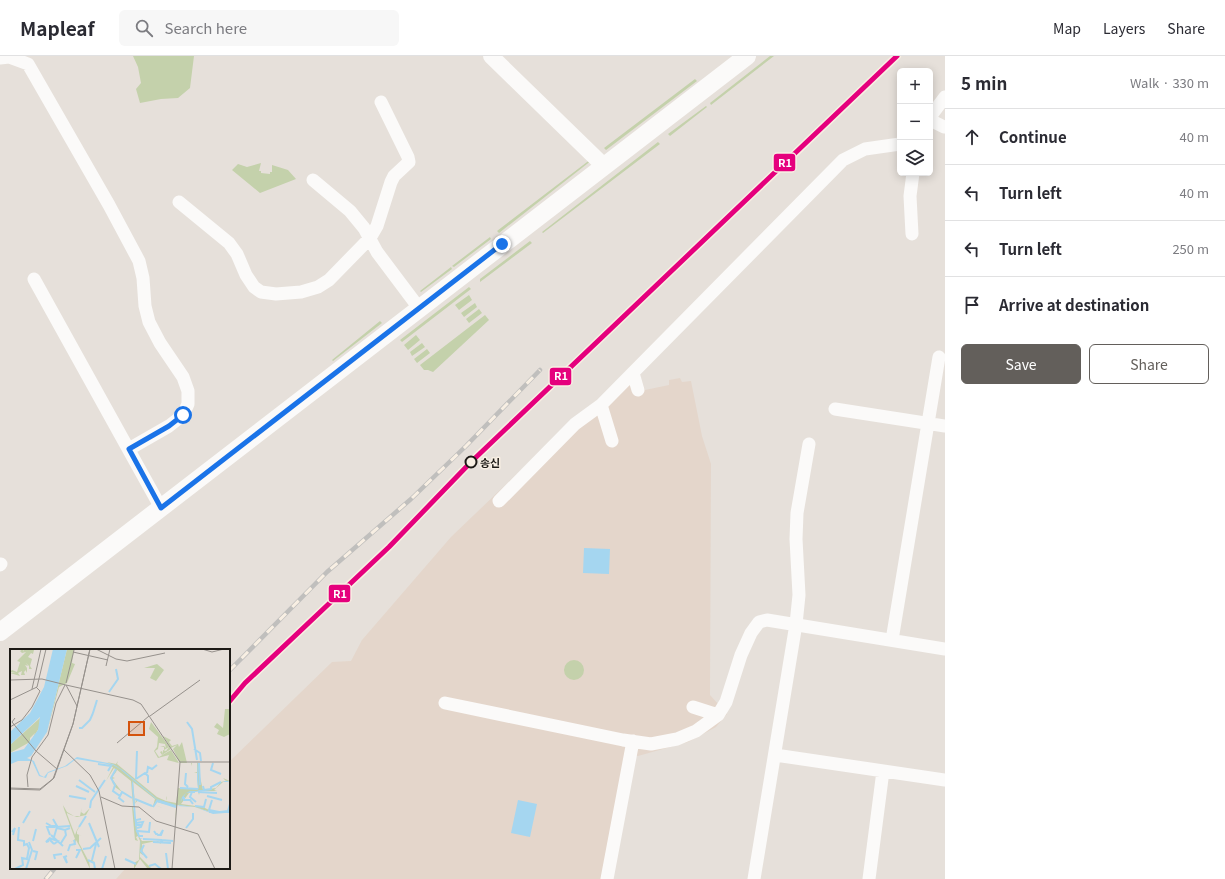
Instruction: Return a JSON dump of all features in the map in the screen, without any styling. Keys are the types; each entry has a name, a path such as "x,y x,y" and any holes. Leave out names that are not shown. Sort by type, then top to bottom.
{"main road":[{"path":"0,632 747,56"}],"street":[{"path":"491,56 604,166"},
{"path":"0,58 9,57 28,64 109,205 139,261 143,278 145,306 149,322 160,343 182,377 188,391 188,404 183,415 169,426 129,449"},
{"path":"933,113 945,97"},
{"path":"179,202 229,243 238,254 246,275 254,287 261,292 276,294 301,292 318,287 328,280 370,238 377,226 394,176 409,162 408,157 381,102"},
{"path":"933,122 944,127"},
{"path":"499,501 575,424 601,405 843,160 865,149 897,144"},
{"path":"912,234 910,196 913,176"},
{"path":"313,180 350,212 364,228 377,252 420,308"},
{"path":"34,279 161,508"},
{"path":"892,640 939,357"},
{"path":"633,373 638,390"},
{"path":"601,405 612,441"},
{"path":"835,409 945,426"},
{"path":"754,879 796,624 799,595 796,539 798,513 809,444"},
{"path":"445,703 633,742 651,744 677,739 696,731 718,715 726,702 741,655 751,633 759,622 768,620 796,624 945,649"},
{"path":"692,707 718,715"},
{"path":"607,879 633,742"},
{"path":"775,755 945,780"},
{"path":"869,879 884,771"}],"shaded area":[{"path":"640,375 645,390 669,385 669,380 680,378 682,382 691,381 702,436 711,464 710,695 727,714 716,727 688,742 638,756 625,753 601,879 116,879 125,869 230,869 230,761 332,662 351,661 362,640 451,537 574,419 607,392"}],"green space":[{"path":"133,56 194,56 190,88 178,98 161,99 140,103 136,89 141,83 138,67"},
{"path":"770,56 774,56 711,105 710,103"},
{"path":"695,79 697,81 606,150 604,148"},
{"path":"706,106 707,107 670,136 668,134"},
{"path":"658,142 660,144 543,233 542,232"},
{"path":"591,159 592,160 499,233 497,231"},
{"path":"261,163 259,171 261,171 261,173 270,174 270,172 272,172 272,165 288,170 296,179 260,193 232,170 238,164 247,167"},
{"path":"490,237 491,239 454,267 452,266"},
{"path":"530,241 532,243 480,282 480,279"},
{"path":"451,267 452,269 421,292 420,291"},
{"path":"469,287 471,289 402,342 400,340"},
{"path":"469,295 472,300 459,310 455,305"},
{"path":"475,303 477,307 464,317 461,313"},
{"path":"479,309 482,313 469,323 466,319"},
{"path":"485,315 489,320 433,372 424,370 420,365"},
{"path":"380,321 382,323 333,361 332,360"},
{"path":"416,335 420,340 408,350 404,345"},
{"path":"422,343 425,347 412,356 410,352"},
{"path":"427,349 430,353 417,363 414,359"},
{"path":"574,660 581,663 584,670 581,677 574,680 567,677 564,670 567,663"}],"water":[{"path":"584,548 610,549 609,574 583,573"},
{"path":"518,800 537,804 530,837 511,833"}],"railway":[{"path":"230,670 327,572 411,499 466,446 540,370"},
{"path":"46,879 54,869"}],"transit line":[{"name":"R1","path":"230,701 245,683 389,547 471,462 897,56"}],"place":[{"name":"송신","path":"471,462"}],"route":[{"path":"183,415 169,426 129,449 149,483 161,508 502,244"}]}
